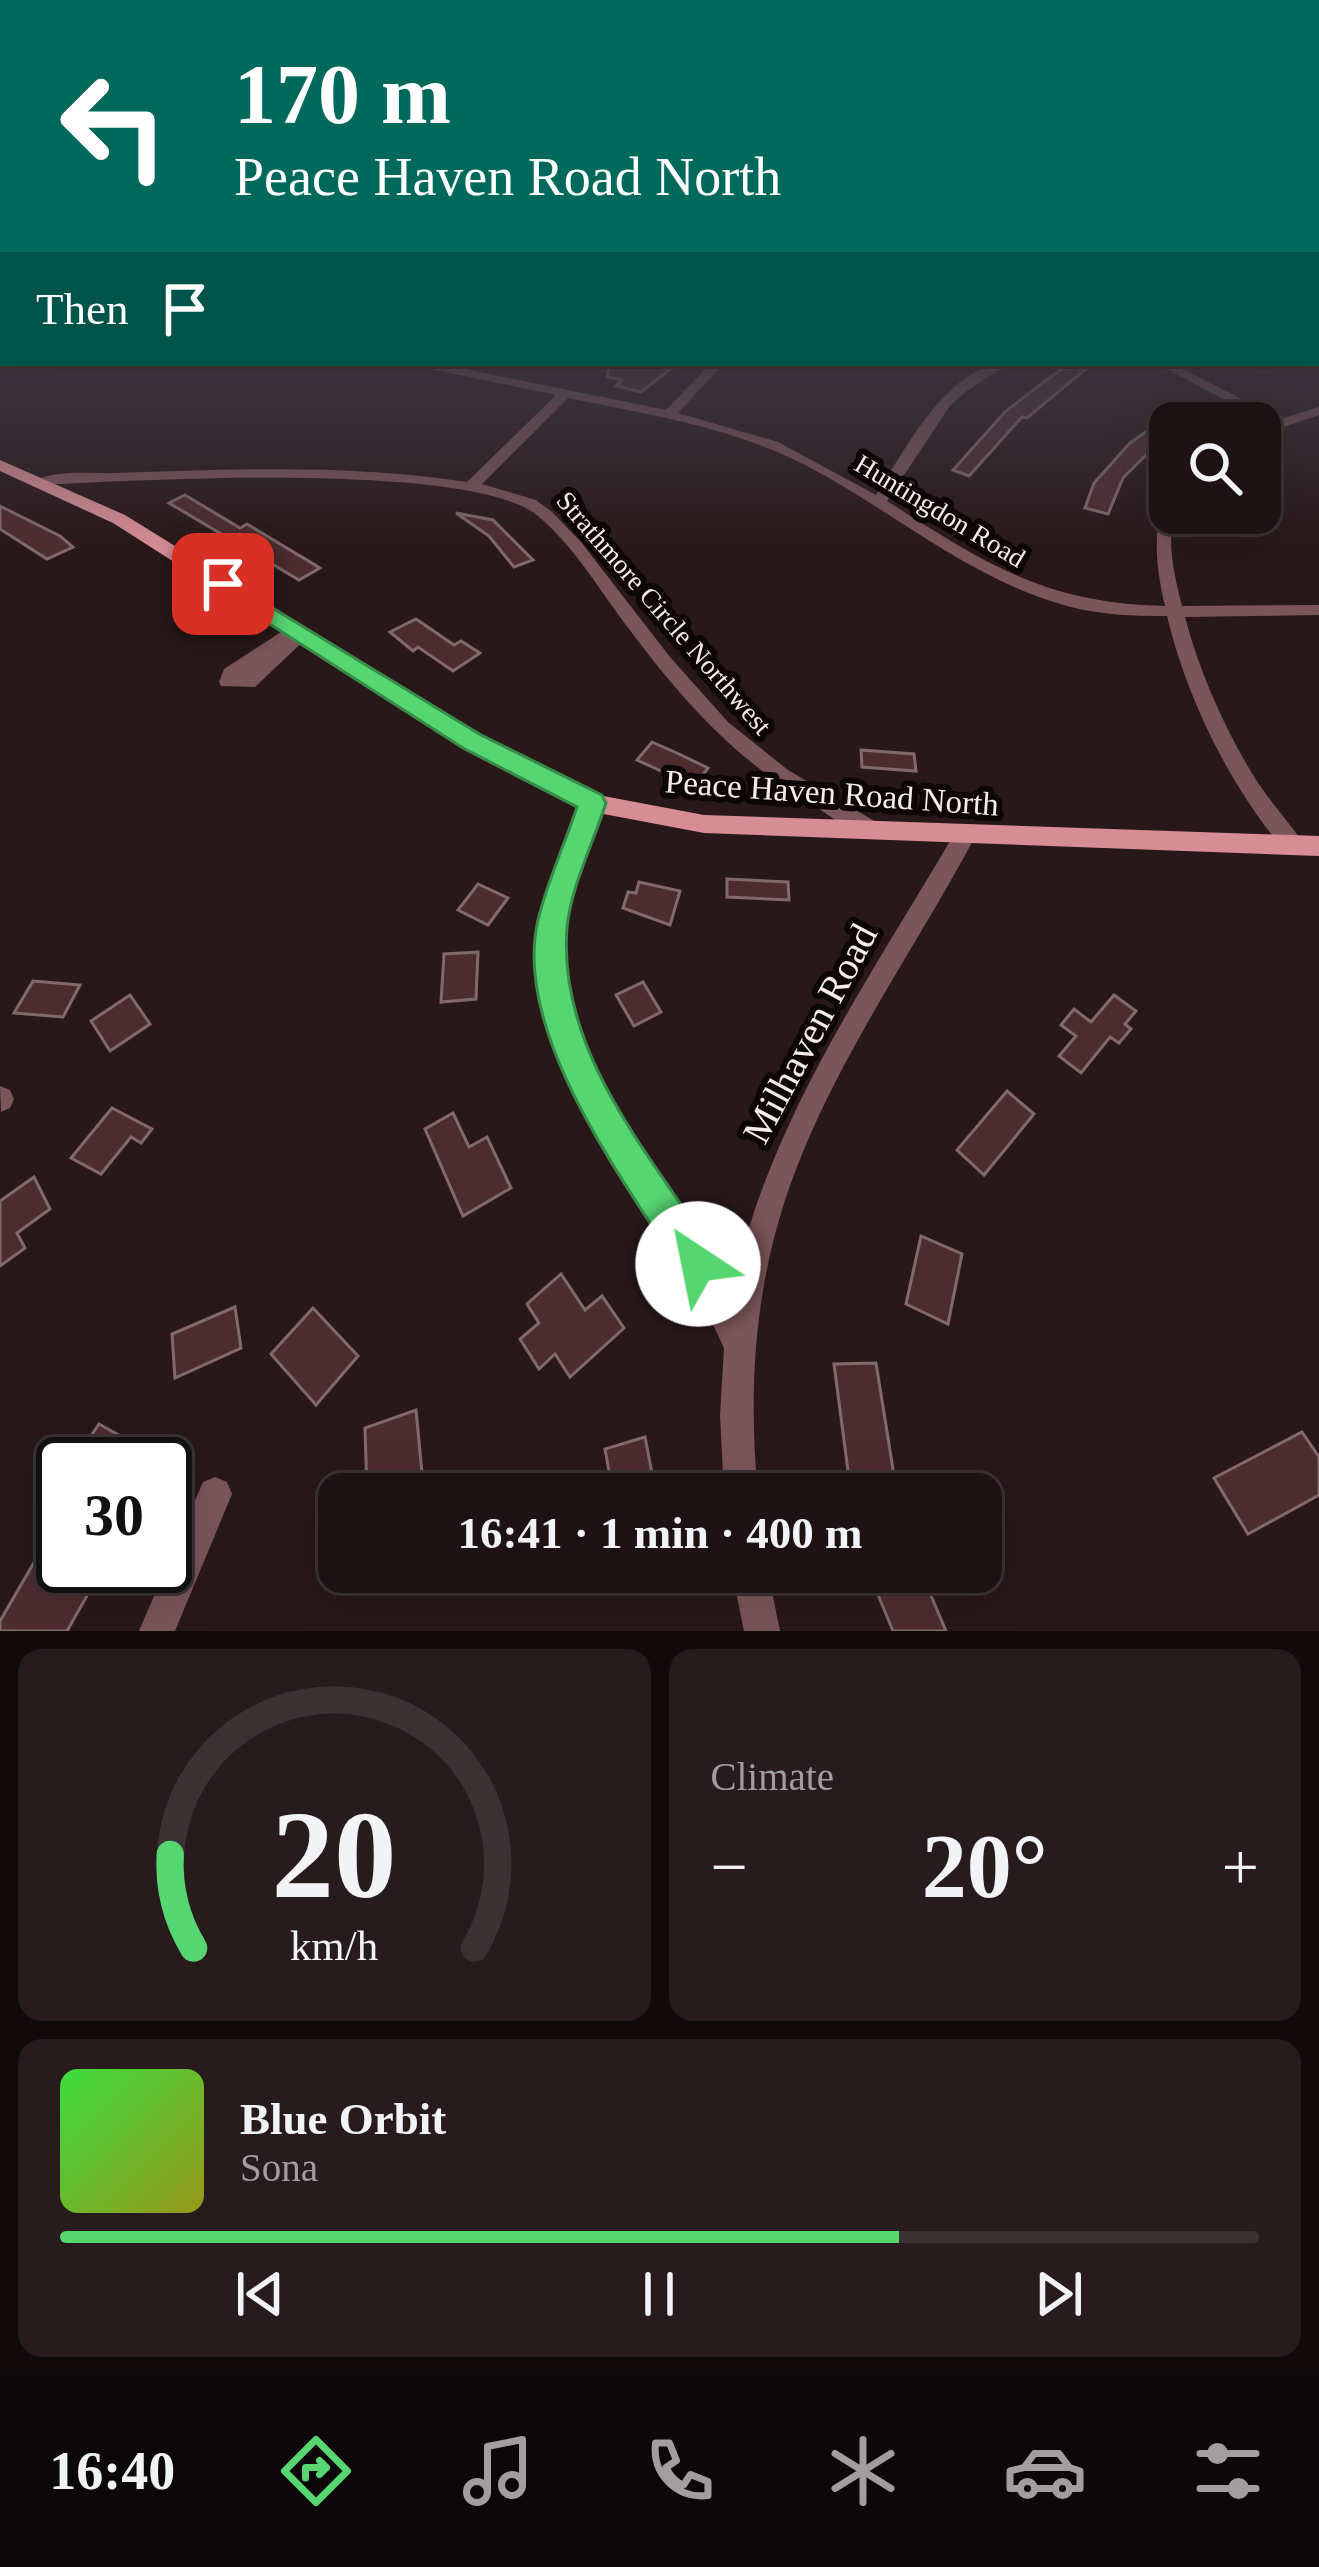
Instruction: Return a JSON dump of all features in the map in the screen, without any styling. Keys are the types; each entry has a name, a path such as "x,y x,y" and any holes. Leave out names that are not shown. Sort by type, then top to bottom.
{"main road":[{"name":"Peace Haven Road North","path":"0,465 44,481 137,530 493,753 592,803 704,824 1319,846"}],"street":[{"path":"473,484 560,399"},
{"name":"Huntingdon Road","path":"596,399 669,414 774,446 1019,586 1085,604 1319,610"},
{"path":"669,414 683,399"},
{"path":"879,502 938,407 948,399"},
{"path":"1281,422 1319,411"},
{"name":"Strathmore Circle Northwest","path":"44,481 130,475 473,484 524,499 544,514 734,740 783,777 868,828"},
{"path":"1162,534 1172,609 1198,682 1273,825 1293,845"},
{"path":"592,803 552,924 554,1007 590,1092 698,1264 740,1347"},
{"name":"Milhaven Road","path":"741,1473 740,1347 750,1279 777,1182 817,1097 965,836"},
{"path":"157,1631 215,1494"},
{"path":"754,1593 762,1631"}],"building":[{"path":"1022,399 1050,399 1022,417 969,476 953,470"},
{"path":"1149,430 1149,452 1123,478 1108,514 1085,508 1094,483 1130,443"},
{"path":"185,495 240,528 247,524 320,568 299,580 169,503"},
{"path":"0,506 73,547 47,559 0,529"},
{"path":"456,513 493,520 533,560 514,567 489,536"},
{"path":"416,619 454,645 461,641 480,653 453,671 418,647 413,651 390,632"},
{"path":"652,742 708,768 699,780 672,768 668,774 637,760"},
{"path":"861,750 914,754 916,771 862,767"},
{"path":"727,879 788,882 789,900 727,897"},
{"path":"639,882 680,891 670,925 623,908 628,892 636,893"},
{"path":"478,884 508,898 488,925 458,910"},
{"path":"478,952 476,999 441,1002 444,954"},
{"path":"33,981 80,985 63,1017 14,1013"},
{"path":"643,982 661,1012 634,1026 616,995"},
{"path":"130,995 150,1024 110,1051 91,1021"},
{"path":"1114,995 1136,1011 1125,1024 1131,1029 1119,1043 1110,1037 1081,1073 1059,1056 1076,1036 1061,1025 1074,1009 1091,1022"},
{"path":"1007,1091 1034,1114 984,1175 957,1150"},
{"path":"112,1108 152,1129 141,1143 131,1137 101,1174 71,1158"},
{"path":"453,1113 469,1147 487,1137 511,1188 463,1216 425,1129"},
{"path":"34,1177 50,1209 17,1233 25,1248 0,1266 0,1201"},
{"path":"921,1236 962,1254 948,1324 906,1304"},
{"path":"561,1274 585,1310 602,1296 624,1328 570,1377 555,1354 539,1369 520,1339 539,1323 527,1304"},
{"path":"235,1307 241,1348 175,1378 172,1334"},
{"path":"313,1308 358,1356 316,1405 271,1354"},
{"path":"876,1363 894,1473 848,1473 834,1364"},
{"path":"416,1410 422,1473 366,1473 365,1428"},
{"path":"99,1424 122,1437 90,1437"},
{"path":"1302,1432 1319,1457 1319,1495 1248,1534 1214,1478"},
{"path":"645,1437 652,1473 609,1473 605,1449"},
{"path":"36,1559 36,1593 89,1593 67,1631 0,1631 0,1621"},
{"path":"877,1593 930,1593 946,1631 893,1631"}],"route":[{"path":"223,584 472,741 592,803 552,924 554,1007 590,1092 698,1264"}]}
